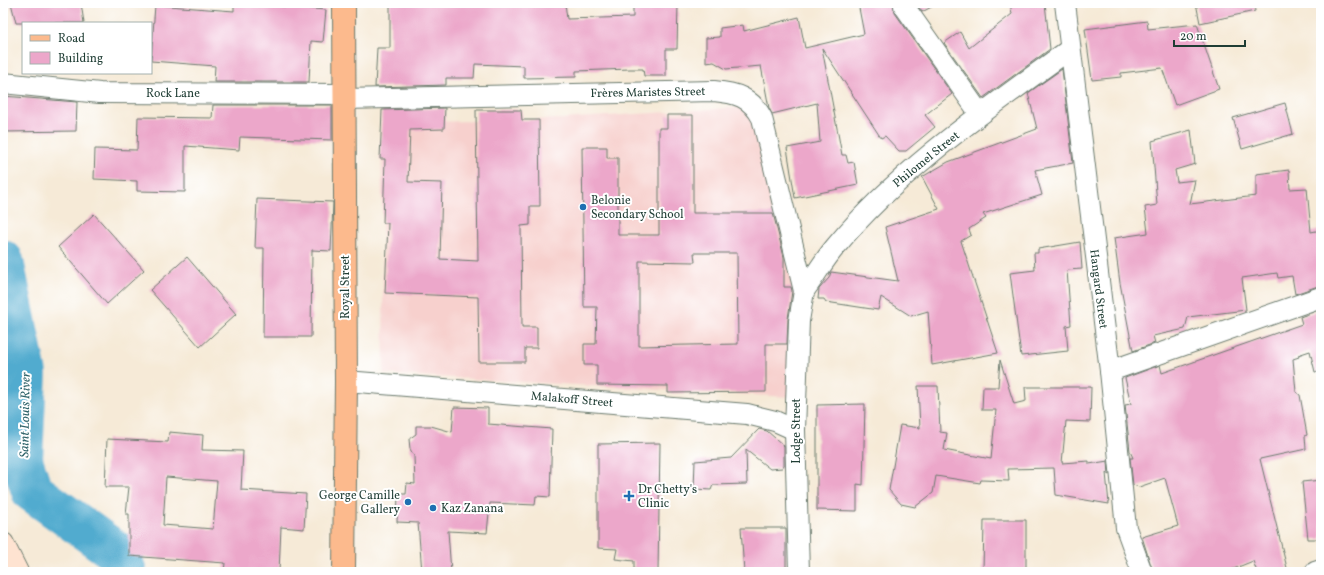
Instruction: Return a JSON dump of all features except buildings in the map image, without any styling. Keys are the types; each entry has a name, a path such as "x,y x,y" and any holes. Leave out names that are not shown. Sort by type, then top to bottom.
{"main road":[{"name":"Royal Street","path":"344,3 346,381 344,572"},
{"path":"3,544 17,572"}],"street":[{"name":"Hangard Street","path":"1065,3 1110,370 1126,528 1142,572"},
{"path":"904,6 980,114"},
{"name":"Philomel Street","path":"804,291 835,247 890,189 980,114 1070,49"},
{"name":"Rock Lane","path":"3,83 100,93 344,96"},
{"name":"Frères Maristes Street","path":"344,96 714,91 728,92 746,99 756,107 762,118 804,291"},
{"name":"Lodge Street","path":"799,572 795,430 799,321 804,291"},
{"path":"1110,370 1321,297"},
{"name":"Malakoff Street","path":"346,381 747,414 775,421 795,430"},
{"path":"1315,572 1321,570"}],"shaded area":[{"name":"Belonie Secondary School","path":"759,106 804,291 790,397 384,374 381,123 563,119"}],"waterway":[{"name":"Saint Louis River","path":"3,261 26,374 22,460 32,491 119,554 126,572"}],"place":[{"name":"Belonie Secondary School","path":"583,207"},
{"name":"Dr Chetty's Clinic","path":"629,496"},
{"name":"George Camille Gallery","path":"408,502"},
{"name":"Kaz Zanana","path":"433,508"}]}
